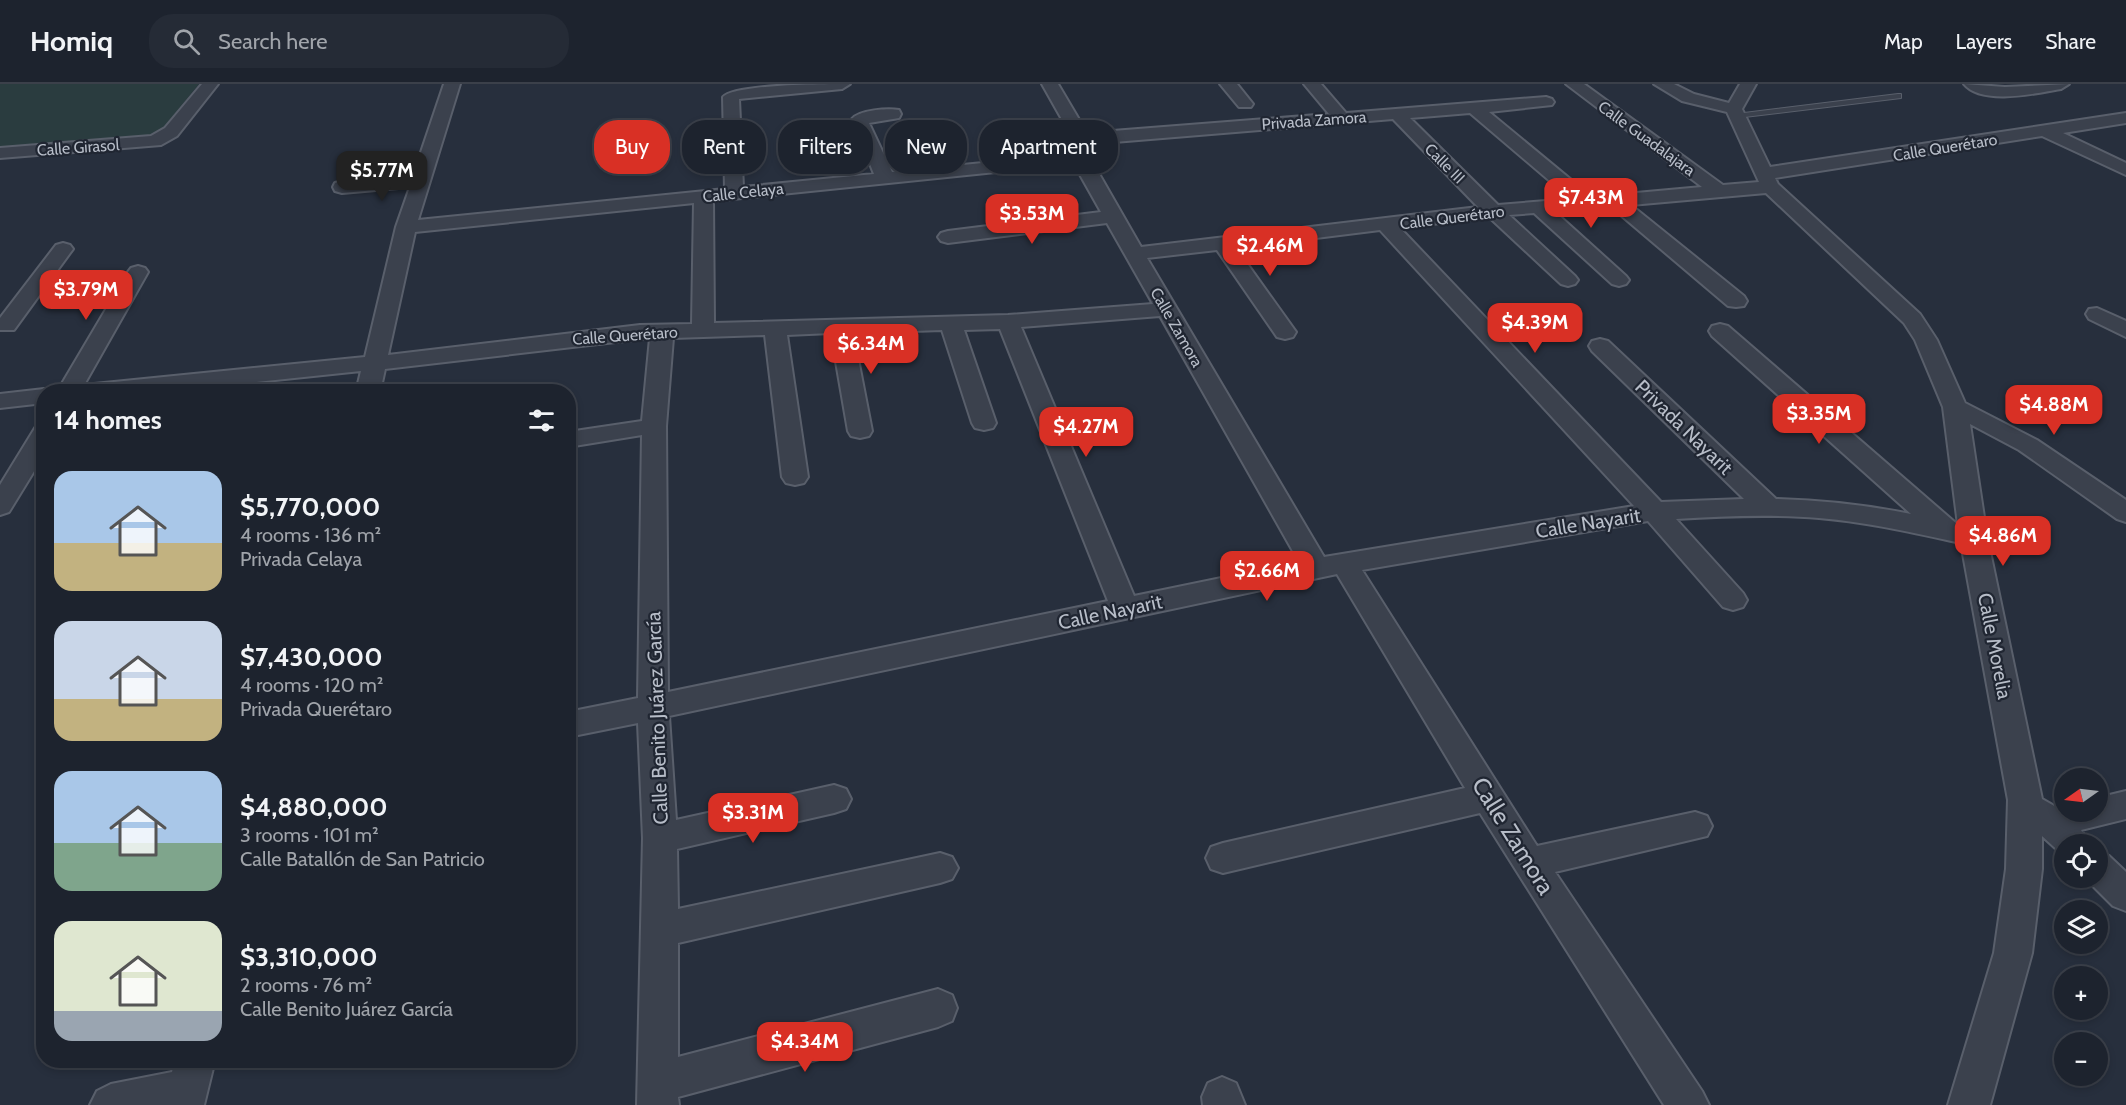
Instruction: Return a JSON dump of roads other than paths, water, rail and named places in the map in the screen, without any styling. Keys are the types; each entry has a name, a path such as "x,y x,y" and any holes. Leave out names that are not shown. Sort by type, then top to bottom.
{"street":[{"name":"Calle Girasol","path":"0,153 155,141 171,132 210,84"},
{"path":"370,384 406,227 452,84"},
{"path":"734,193 731,97 737,94 842,84"},
{"name":"Calle Zamora","path":"1050,84 1067,120"},
{"path":"1228,84 1245,104"},
{"path":"1312,84 1341,118"},
{"name":"Calle Guadalajara","path":"1574,84 1719,191"},
{"path":"1662,84 1688,98 1735,112 1748,84"},
{"path":"1972,84 1987,90 2005,93 2061,84"},
{"name":"Privada Zamora","path":"1118,144 1341,118 1546,102"},
{"path":"1473,107 1587,202"},
{"name":"Calle Morelia","path":"1735,112 1766,181 1912,319 1926,340 1955,407 1973,537 2025,800 2024,869 2013,953 1969,1105"},
{"path":"885,178 871,141 861,124 861,119 893,114"},
{"name":"Calle III","path":"1397,114 1493,212 1568,280"},
{"name":"Calle Querétaro","path":"1134,254 1538,207 1719,191 2126,118"},
{"path":"2045,131 2126,170"},
{"name":"Calle Celaya","path":"406,227 885,178 979,164"},
{"name":"Calle Zamora","path":"1093,174 1113,216 1167,309 1330,566 1488,797 1688,1105"},
{"path":"342,187 419,181"},
{"path":"704,196 704,331"},
{"path":"1614,200 1736,301"},
{"path":"1538,207 1619,280"},
{"path":"948,237 1113,216"},
{"name":"Calle Nayarit","path":"1386,225 1654,512"},
{"path":"1223,244 1285,332"},
{"path":"11,324 63,249"},
{"path":"73,384 138,272"},
{"name":"Calle Querétaro","path":"165,384 375,363 613,334 1008,322 1167,309"},
{"path":"2097,314 2126,330"},
{"path":"1008,322 1125,609"},
{"path":"951,324 984,423"},
{"path":"841,327 860,431"},
{"path":"775,329 795,477"},
{"name":"Calle Benito Juárez García","path":"658,1093 660,838 653,708 654,426 662,331"},
{"path":"1720,331 1945,530"},
{"name":"Privada Nayarit","path":"1600,346 1769,508"},
{"path":"0,401 36,397"},
{"path":"1955,407 2028,445 2126,513"},
{"path":"576,439 654,426"},
{"path":"0,506 36,446"},
{"name":"Calle Nayarit","path":"576,723 1330,566 1654,512 1703,508 1818,509 1883,517 1973,537"},
{"path":"1654,512 1733,600"},
{"path":"1223,858 1488,797"},
{"path":"660,838 834,799"},
{"path":"2025,800 2062,834 2126,805"},
{"path":"1529,863 1695,826"},
{"path":"660,930 940,868"},
{"path":"2108,878 2126,895"},
{"path":"658,1093 938,1008"},
{"path":"111,1105 188,1085"}],"lane":[{"path":"1735,112 1898,96"}]}
